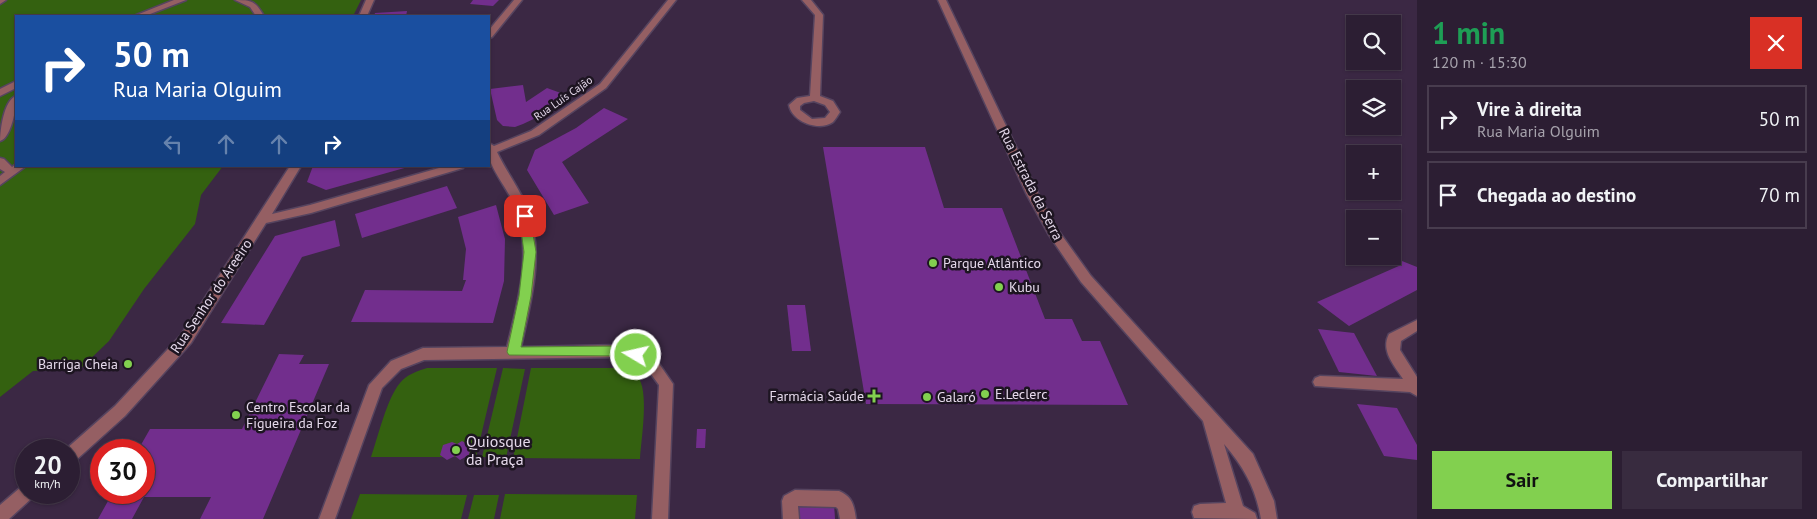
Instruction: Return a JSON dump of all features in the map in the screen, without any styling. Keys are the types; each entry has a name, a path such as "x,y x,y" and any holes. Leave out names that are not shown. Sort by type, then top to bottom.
{"street":[{"path":"141,15 182,0"},
{"path":"239,0 253,5 259,15"},
{"path":"363,15 370,0"},
{"path":"490,34 518,0"},
{"name":"Rua Luís Cajão","path":"490,150 535,133 604,86 672,0"},
{"path":"806,0 819,15 815,98"},
{"name":"Rua Estrada da Serra","path":"942,0 1032,193 1053,232 1086,279 1247,459 1266,501 1269,519"},
{"path":"0,93 15,85"},
{"path":"0,138 15,101"},
{"path":"490,150 511,184 525,216 530,252 525,296 513,352"},
{"path":"0,161 1,164 16,169"},
{"name":"Rua Senhor do Areeiro","path":"80,446 120,411 186,339 295,167"},
{"path":"261,220 311,209 456,167"},
{"path":"0,180 16,169"},
{"path":"1416,388 1393,351 1394,338 1417,325"},
{"path":"327,519 376,384 396,366 423,354 624,351 648,359 666,384 660,519"},
{"path":"1320,382 1416,388"},
{"name":"Rua Estrada da Serra","path":"1209,417 1241,516"},
{"path":"791,519 790,501 795,498 839,499 846,505 848,519"},
{"path":"0,516 15,503"},
{"path":"1200,512 1241,516"}],"green space":[{"path":"0,0 361,0 354,15 15,15 15,167 222,167 201,195 195,224 144,289 109,341 81,368 33,371 0,397"},
{"path":"427,368 497,368 476,457 371,457 395,390 405,378"},
{"path":"503,368 525,369 506,458 482,457"},
{"path":"531,368 615,368 635,374 641,383 644,403 640,459 513,458"},
{"path":"360,494 467,495 461,519 351,519"},
{"path":"505,494 637,495 635,519 500,519"},
{"path":"474,495 499,495 494,519 468,519"}],"building":[{"path":"473,0 499,0 493,6 470,4"},
{"path":"407,11 406,15 374,15 375,13"},
{"path":"523,85 526,102 547,88 569,96 542,115 523,124 515,127 503,126 497,120 490,89"},
{"path":"604,108 628,119 562,162 589,203 554,215 527,170 535,150 576,128"},
{"name":"Parque Atlântico","path":"823,147 925,147 944,208 1002,208 1045,319 1072,319 1082,341 1100,341 1128,405 866,404"},
{"path":"313,167 408,167 326,190 307,182"},
{"path":"447,186 457,208 362,238 355,214"},
{"path":"496,205 505,239 504,281 493,323 351,322 365,290 462,291 466,280 463,280 466,249 458,217"},
{"path":"335,220 340,246 302,257 264,325 221,323 275,236"},
{"path":"1402,261 1417,267 1417,290 1349,326 1317,302 1401,265"},
{"path":"787,305 805,305 811,351 792,351"},
{"path":"1318,329 1354,333 1377,376 1339,372"},
{"path":"279,354 304,355 299,364 329,364 263,519 200,519 211,497 155,497 155,439 144,439 150,429 242,429"},
{"path":"1357,404 1397,408 1417,445 1417,460 1384,456"},
{"path":"697,429 706,429 705,448 696,448"},
{"name":"Quiosque da Praça","path":"462,441 471,446 469,455 460,460 455,456 447,460 440,455 443,445 452,442 457,444"},
{"path":"106,504 140,504 132,519 98,519"},
{"path":"796,504 834,504 835,519 797,519"}],"place":[{"name":"Parque Atlântico","path":"933,263"},
{"name":"Kubu","path":"999,287"},
{"name":"Barriga Cheia","path":"128,364"},
{"name":"E.Leclerc","path":"985,394"},
{"name":"Farmácia Saúde","path":"874,396"},
{"name":"Galaró","path":"927,397"},
{"name":"Centro Escolar da Figueira da Foz","path":"236,415"},
{"name":"Quiosque da Praça","path":"456,450"}],"route":[{"path":"525,216 530,252 525,296 513,352 624,351 636,355"}]}
